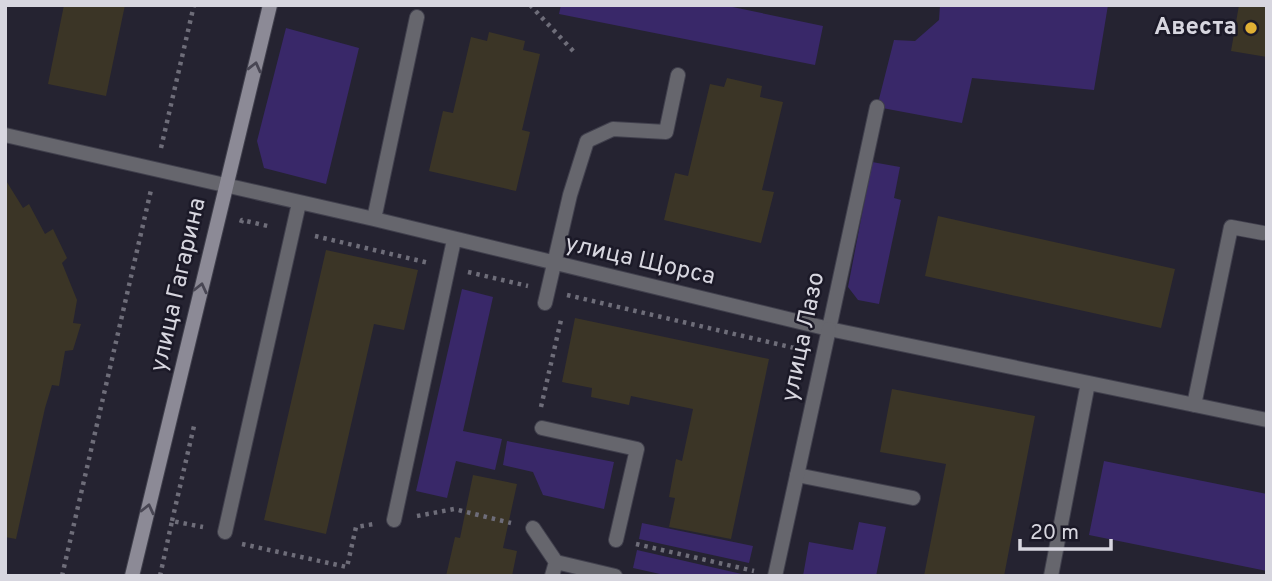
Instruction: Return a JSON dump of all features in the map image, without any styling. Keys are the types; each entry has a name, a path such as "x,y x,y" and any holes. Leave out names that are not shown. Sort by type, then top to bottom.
{"main road":[{"name":"улица Гагарина","path":"132,576 270,5"}],"street":[{"path":"374,219 417,17"},
{"path":"546,297 570,195 587,141 613,129 666,132 678,75"},
{"name":"улица Лазо","path":"775,576 877,107"},
{"name":"улица Щорса","path":"5,135 374,219 829,329 1267,420"},
{"path":"225,532 299,203"},
{"path":"1194,405 1231,227 1263,233"},
{"path":"394,520 454,240"},
{"path":"1051,576 1088,383"},
{"path":"542,428 637,449 616,540"},
{"path":"797,475 913,498"},
{"path":"533,528 554,569 615,576"}],"path":[{"path":"62,576 194,5"},
{"path":"530,5 576,54"},
{"path":"239,233 242,220 448,267 546,297"},
{"path":"566,295 803,349 800,362"},
{"path":"160,576 196,417"},
{"path":"172,521 225,532 238,543 347,567 356,527 454,509 533,528"},
{"path":"632,543 754,574 758,559"}],"shaded area":[{"path":"561,5 723,5 823,26 815,65 559,14"},
{"path":"940,5 1108,5 1094,90 972,78 962,123 877,107 894,40 915,41 939,20"},
{"path":"286,28 359,48 326,184 264,168 257,141"},
{"path":"872,162 900,167 894,198 901,200 879,304 858,300 848,287"},
{"path":"462,289 493,297 463,431 502,439 495,470 456,461 447,498 416,491"},
{"path":"507,441 614,462 604,509 543,495 533,472 503,465"},
{"path":"1104,461 1267,494 1267,571 1089,535"},
{"path":"859,522 886,527 876,576 803,576 809,542 853,550"},
{"path":"642,523 753,546 749,563 639,539"},
{"path":"637,550 746,575 669,576 633,568"}],"building":[{"path":"64,5 125,5 106,96 48,84"},
{"name":"Авеста","path":"1239,5 1267,5 1267,57 1231,51"},
{"path":"489,32 525,41 523,50 540,54 522,130 530,132 516,191 429,171 443,111 453,113 471,37 487,41"},
{"path":"727,78 762,86 760,97 783,102 762,190 774,192 761,243 664,220 675,173 688,176 710,84 724,87"},
{"path":"5,179 23,208 29,204 45,234 53,229 67,258 62,263 77,300 73,323 81,324 73,350 65,351 59,386 52,385 45,408 16,539 5,537"},
{"path":"938,216 1175,269 1161,328 925,276"},
{"path":"326,250 418,270 404,330 374,324 326,534 264,520"},
{"path":"575,318 769,359 731,539 669,527 675,498 669,497 676,459 682,461 693,409 631,396 629,405 591,397 592,388 562,382"},
{"path":"892,389 1035,416 1004,576 924,576 946,464 880,452"},
{"path":"473,475 517,484 503,548 517,551 512,576 446,576 455,537 460,538"}],"place":[{"name":"Авеста","path":"1251,28"}]}
